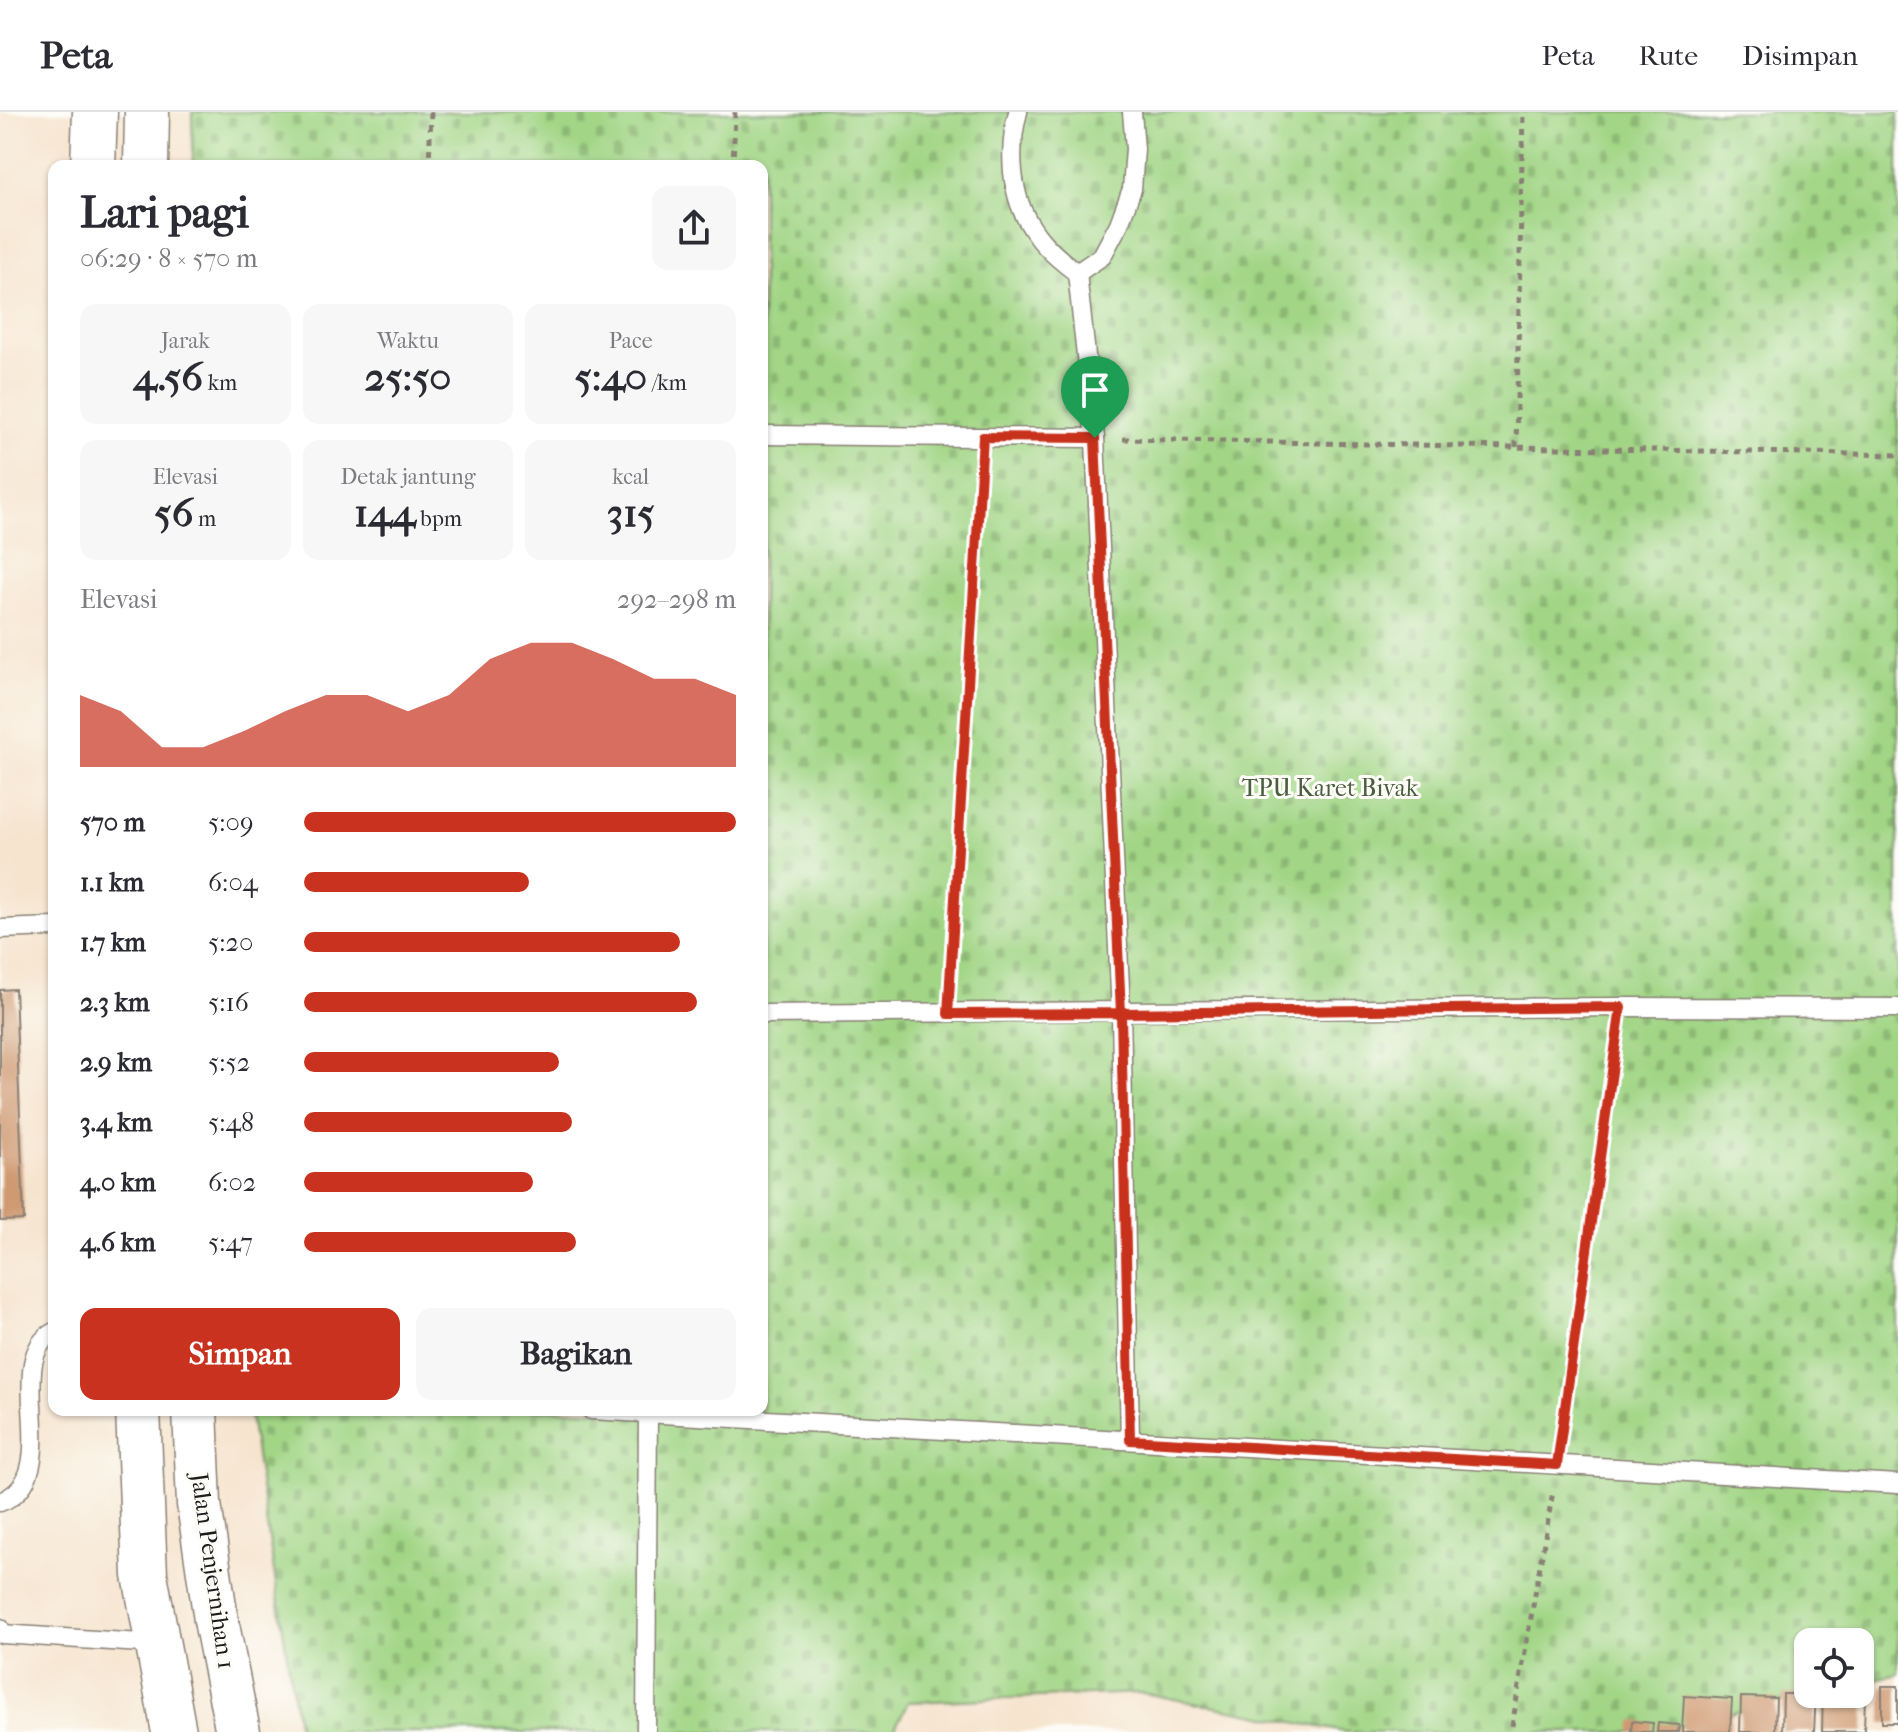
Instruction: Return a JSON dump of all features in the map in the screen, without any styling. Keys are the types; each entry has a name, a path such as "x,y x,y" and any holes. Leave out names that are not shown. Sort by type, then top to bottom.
{"main road":[{"path":"93,160 95,112"},
{"path":"146,160 147,112"},
{"path":"138,1416 145,1575 174,1732"},
{"name":"Jalan Penjernihan 1","path":"195,1416 199,1504 216,1620 238,1732"}],"lane":[{"path":"1018,112 1012,156 1015,188 1031,227 1055,255 1077,273 1095,438 1121,1013 1130,1440"},
{"path":"1077,273 1102,256 1119,224 1132,189 1135,149 1132,112"},
{"path":"768,435 1095,438"},
{"path":"0,929 48,927"},
{"path":"768,1014 1621,1007 1898,1008"},
{"path":"0,1502 14,1497 27,1477 27,1374 31,1353 48,1335"},
{"path":"646,1732 648,1416"},
{"path":"717,1416 1898,1484"},
{"path":"1,1634 157,1644"}],"path":[{"path":"429,160 431,112"},
{"path":"733,160 735,112"},
{"path":"1516,447 1523,112"},
{"path":"948,1014 983,437"},
{"path":"1095,438 1898,455"},
{"path":"1512,1726 1557,1465 1621,1007"}],"green space":[{"name":"TPU Karet Bivak","path":"192,112 1898,112 1898,1674 1874,1680 1874,1628 1794,1628 1794,1698 1654,1732 1345,1732 1143,1693 908,1702 893,1732 299,1732 250,1416 768,1416 768,160 193,160"}],"building":[{"path":"15,989 24,1220 0,1221 0,990"},
{"path":"1882,1686 1898,1686 1898,1723 1882,1723"},
{"path":"1783,1694 1794,1694 1794,1708 1815,1708 1814,1732 1782,1732"},
{"path":"1684,1696 1732,1699 1730,1732 1682,1732"},
{"path":"1741,1697 1776,1698 1775,1732 1740,1732"},
{"path":"1823,1708 1865,1708 1864,1732 1822,1732"},
{"path":"1632,1721 1653,1723 1652,1732 1631,1732"},
{"path":"1658,1723 1679,1725 1678,1732 1657,1732"}],"route":[{"path":"1095,438 983,437 948,1014 1121,1013 1130,1440 1557,1465 1621,1007 1121,1013 1095,438"}]}
